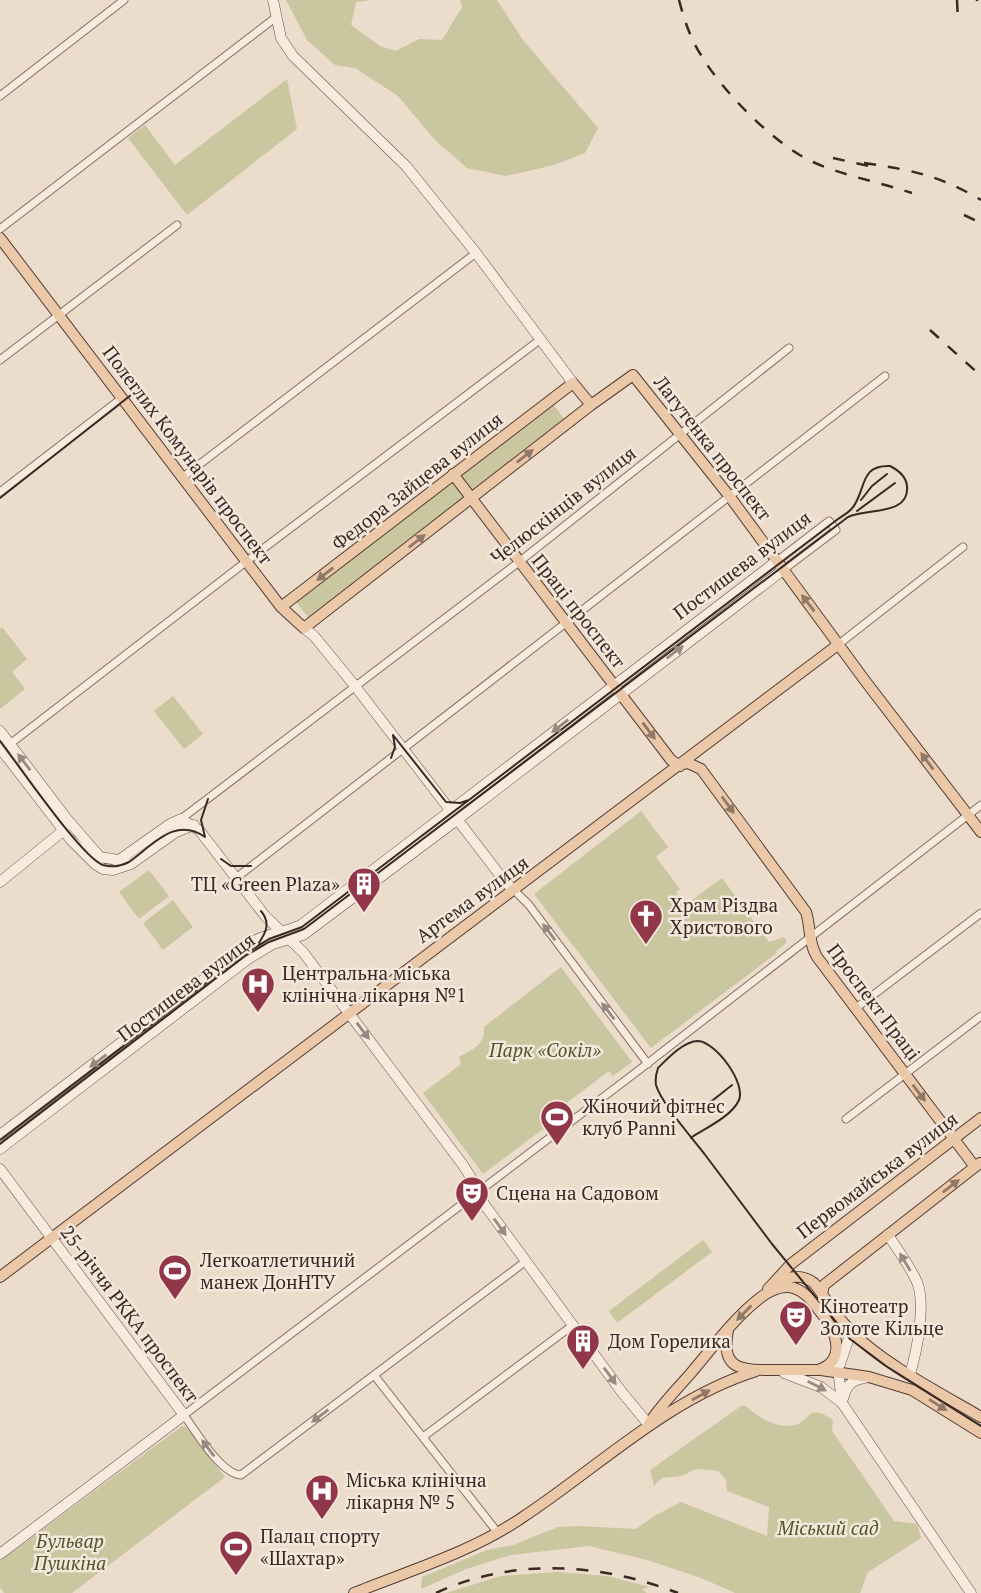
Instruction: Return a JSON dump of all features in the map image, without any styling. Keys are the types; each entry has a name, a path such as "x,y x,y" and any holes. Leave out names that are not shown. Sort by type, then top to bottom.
{"main road":[{"name":"Полеглих Комунарів проспект","path":"0,237 281,607 304,628"},
{"name":"Лагутенка проспект","path":"591,405 633,375 730,497 981,832"},
{"path":"304,628 591,405 573,383"},
{"name":"Федора Зайцева вулиця","path":"281,607 573,383"},
{"name":"Праці проспект","path":"453,474 671,760 680,766"},
{"name":"Артема вулиця","path":"0,1277 839,644"},
{"name":"Проспект Праці","path":"680,766 688,763 701,769 806,912 810,926 809,939 817,957 954,1140 978,1165"},
{"name":"Первомайська вулиця","path":"761,1297 795,1261 981,1118"},
{"path":"822,1294 824,1285 978,1165"},
{"path":"649,1425 663,1404 761,1297 783,1280 800,1276 814,1283 852,1332 875,1351 981,1418"},
{"path":"761,1297 776,1288 786,1287 798,1289 809,1297 831,1326 835,1338 836,1349 832,1363 818,1370"},
{"path":"728,1330 726,1353 732,1363 741,1369 837,1371 892,1382 912,1390 981,1433"},
{"path":"354,1593 468,1548 498,1533 555,1495 649,1425 729,1379 771,1371"}],"street":[{"path":"0,96 124,0"},
{"path":"273,0 281,38 293,56 406,166 573,383"},
{"path":"0,229 275,18"},
{"path":"0,360 177,225"},
{"path":"183,477 476,254"},
{"path":"5,746 541,339"},
{"name":"Челюскінців вулиця","path":"181,819 519,562 789,348"},
{"path":"236,878 885,376"},
{"path":"0,492 122,398"},
{"name":"Постишева вулиця","path":"0,1135 254,941 263,936 303,934 780,565 829,521 836,530 780,565"},
{"name":"Артема вулиця","path":"839,644 963,547"},
{"name":"Полеглих Комунарів проспект","path":"304,628 314,636 402,747"},
{"path":"0,731 5,746 64,830 95,864 113,870 131,864 176,832 194,825"},
{"path":"5,746 100,857 113,861 126,857 170,824 181,819 194,825 261,911 303,952 349,1012 463,1165 484,1204 526,1262 649,1425"},
{"path":"402,747 506,883 529,905 648,1064"},
{"path":"0,1554 648,1064 981,805"},
{"path":"0,882 64,830 67,819"},
{"path":"254,941 262,930 264,921 261,911"},
{"path":"856,1008 981,912"},
{"name":"Постишева вулиця","path":"0,1149 248,959 287,936"},
{"path":"846,1119 981,1016"},
{"name":"25-річчя РККА проспект","path":"0,1169 219,1463 236,1476 248,1471 374,1374"},
{"path":"888,1235 917,1283 920,1296 916,1350 910,1374"},
{"path":"498,1533 374,1374 526,1262"},
{"path":"423,1437 573,1325"},
{"path":"837,1371 852,1332"},
{"path":"836,1349 842,1403"},
{"path":"771,1371 821,1387 842,1403 971,1593"},
{"path":"842,1403 846,1387 851,1382 869,1377"}],"green space":[{"path":"286,0 372,0 356,2 351,25 380,46 396,51 419,39 442,40 462,7 460,0 497,0 523,40 598,128 585,153 554,165 506,176 467,168 435,140 398,96 355,68 335,65 307,40"},
{"path":"287,79 297,129 187,215 128,138 145,125 175,165"},
{"path":"553,404 565,420 473,491 460,475"},
{"path":"451,480 465,498 309,618 295,601"},
{"path":"2,627 27,659 12,672 25,689 0,709 0,629"},
{"path":"173,696 203,734 184,749 154,711"},
{"path":"641,811 668,847 656,857 680,889 676,893 685,905 722,878 769,942 784,937 787,942 777,953 651,1048 534,894"},
{"path":"149,870 169,896 139,919 119,892"},
{"path":"173,900 193,927 163,950 143,923"},
{"name":"Парк «Сокіл»","path":"561,967 632,1062 613,1076 609,1071 548,1117 551,1123 483,1174 423,1093 461,1064 459,1057 480,1042 484,1027"},
{"path":"703,1240 712,1252 617,1323 609,1311"},
{"name":"Міський сад","path":"741,1406 746,1406 777,1425 798,1424 815,1412 833,1420 832,1431 894,1521 917,1524 921,1538 868,1572 860,1593 735,1593 701,1578 647,1560 589,1546 511,1555 466,1569 421,1589 422,1577 487,1550 513,1545 558,1527 636,1529 681,1502 767,1536 769,1507 727,1491 726,1480 718,1471 696,1469 682,1476 662,1478 654,1486 650,1470"},
{"name":"Бульвар Пушкіна","path":"182,1426 187,1427 225,1477 72,1593 4,1593 0,1587 0,1561"},
{"path":"558,1572 607,1576 650,1587 642,1589 647,1593 446,1593 501,1576"}],"tram line":[{"path":"0,498 131,395"},
{"path":"0,1140 244,954 269,939 302,927 848,513 855,504 866,478 874,469 890,466 903,476 907,486 902,502 895,507 848,517 304,929 269,942 245,956 0,1144"},
{"path":"861,500 872,486 887,474"},
{"path":"857,511 895,483"},
{"path":"393,735 446,802 460,803 469,800"},
{"path":"391,758 395,747 393,735"},
{"path":"0,741 66,829 93,859 103,865 117,866 129,862 174,831 194,831 205,837"},
{"path":"205,837 201,820 208,799"},
{"path":"221,859 231,866 251,866"},
{"path":"258,944 266,928 266,920 261,911"},
{"path":"691,1138 692,1137 718,1121 731,1111 736,1106 740,1093 728,1064 713,1048 698,1041 682,1047 658,1068 656,1085 659,1093 678,1121 772,1244 850,1339 886,1366 981,1426"},
{"path":"669,1100 678,1107 694,1110 709,1103 732,1085"}],"railway":[{"path":"679,0 697,49 710,69 766,130 813,162 912,193"},
{"path":"957,0 958,22"},
{"path":"833,158 873,167"},
{"path":"864,163 924,175 981,200"},
{"path":"964,215 981,223"},
{"path":"930,330 981,376"},
{"path":"436,1593 466,1581 496,1574 557,1568 618,1575 678,1593"}],"place":[{"name":"ТЦ «Green Plaza»","path":"364,914"},
{"name":"Храм Різдва Христового","path":"646,946"},
{"name":"Центральна міська клінічна лікарня №1","path":"258,1014"},
{"name":"Жіночий фітнес клуб Panni","path":"557,1147"},
{"name":"Сцена на Садовом","path":"472,1223"},
{"name":"Легкоатлетичний манеж ДонНТУ","path":"175,1301"},
{"name":"Кінотеатр Золоте Кільце","path":"796,1347"},
{"name":"Дом Горелика","path":"583,1371"},
{"name":"Міська клінічна лікарня № 5","path":"322,1521"},
{"name":"Палац спорту «Шахтар»","path":"236,1577"}]}
